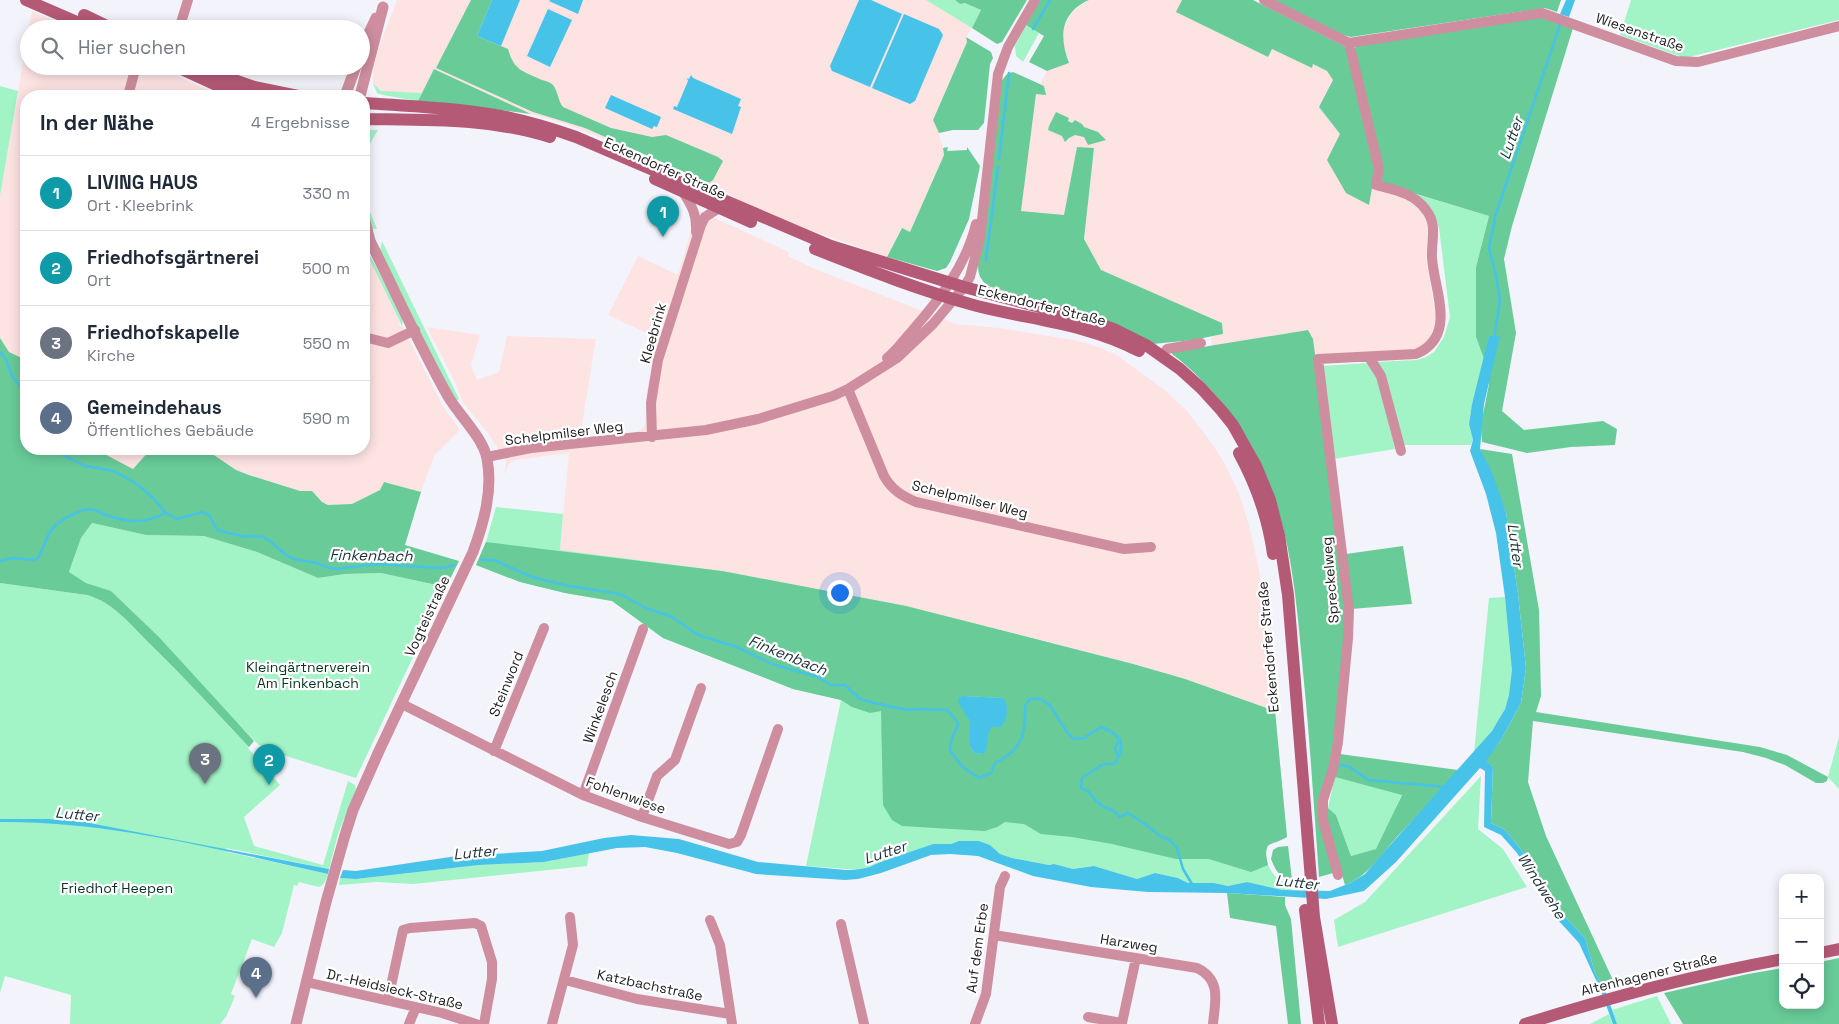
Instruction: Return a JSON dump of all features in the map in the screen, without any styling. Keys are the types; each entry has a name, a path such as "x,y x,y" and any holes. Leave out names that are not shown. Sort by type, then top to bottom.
{"main road":[{"path":"26,0 72,20"},
{"path":"50,0 93,20"},
{"path":"195,75 229,90"},
{"path":"219,75 246,85 270,90"},
{"name":"Eckendorfer Straße","path":"370,103 462,110 506,117 543,126 576,137 831,246 964,287 1102,325 1132,337 1162,356 1201,388 1233,426 1256,466 1270,500 1279,535 1288,595 1306,875"},
{"name":"Eckendorfer Straße","path":"370,119 459,121 503,126 540,134 572,144 828,254 977,306 1081,328 1127,345 1160,364 1179,379 1206,406 1227,432 1248,470 1261,503 1270,537 1279,595 1319,1024"},
{"name":"Eckendorfer Straße","path":"1310,918 1332,1024"},
{"path":"1824,952 1839,949"},
{"name":"Altenhagener Straße","path":"1525,1024 1593,1002 1722,970 1779,960"}],"street":[{"path":"181,20 188,0"},
{"name":"Schelpmilser Weg","path":"487,457 531,448 706,430 758,419 834,396 860,382 891,355 923,319 947,296 964,287 970,277 980,238 984,190 1000,68 1008,47 1035,0"},
{"path":"1264,0 1349,43 1379,168 1376,186 1407,193 1426,209 1434,225 1432,258 1441,317 1436,337 1427,349 1414,355 1369,357 1381,376 1401,451"},
{"path":"370,29 385,3"},
{"path":"370,59 385,3"},
{"name":"Wiesenstraße","path":"1349,43 1547,13 1676,61 1698,62 1839,26"},
{"path":"130,90 134,75"},
{"path":"347,90 353,75"},
{"path":"362,90 366,75"},
{"name":"Schelpmilser Weg","path":"947,296 951,282 962,263 973,235 984,190"},
{"name":"Kleebrink","path":"683,192 695,212 697,221 695,239"},
{"name":"Kleebrink","path":"652,437 651,403 658,360 695,239 705,217 719,208"},
{"name":"Vogteistraße","path":"296,1024 344,835 364,784 458,587 478,539 488,496 487,457 482,444 448,397 370,239"},
{"path":"370,338 388,343 414,330"},
{"path":"1162,356 1167,349 1200,343"},
{"name":"Spreckelweg","path":"1338,875 1323,820 1322,800 1333,768 1338,742 1349,610 1318,359 1369,357"},
{"name":"Schelpmilser Weg","path":"848,389 884,476 889,485 905,497 916,502 1124,549 1151,547"},
{"name":"Steinword","path":"494,751 544,628"},
{"name":"Winkelesch","path":"583,795 643,628"},
{"path":"642,817 656,776 675,760 701,688"},
{"name":"Fohlenwiese","path":"402,704 583,795 642,817 729,844 737,842 741,835 778,728"},
{"name":"Auf dem Erbe","path":"975,1024 986,994 1000,887 1005,876"},
{"path":"552,1024 573,945 570,917"},
{"path":"710,920 720,945 731,1019"},
{"path":"388,1000 403,930 475,923 481,926 492,962 492,979 484,1024"},
{"path":"841,924 864,1024"},
{"name":"Harzweg","path":"994,935 1192,966 1205,972 1215,987 1213,1024"},
{"path":"1088,1017 1122,1023 1136,958"},
{"name":"Katzbachstraße","path":"565,980 637,999 731,1019"},
{"name":"Dr.-Heidsieck-Straße","path":"306,982 388,1000 476,1024"},
{"path":"409,1024 416,1007"}],"shaded area":[{"path":"397,0 985,0 977,19 966,37 967,42 933,119 939,133 944,154 910,233 901,228 887,257 804,228 735,199 735,197 617,144 563,123 531,114 434,69 422,93 386,92 378,89 373,83 373,73 378,50"},
{"path":"1089,0 1182,0 1177,12 1268,57 1272,49 1311,67 1313,64 1327,71 1333,80 1319,107 1340,134 1369,205 1372,188 1398,195 1416,205 1423,212 1427,222 1429,228 1426,258 1436,318 1431,336 1426,343 1414,351 1315,357 1308,330 1212,346 1211,337 1223,334 1222,323 1101,271 1084,239 1094,148 1077,148 1064,216 1021,211 1036,94 1044,86 1040,84 1047,71 1069,63 1062,39 1064,28 1073,11"},
{"path":"32,11 52,20 30,20"},
{"path":"21,75 175,75 208,90 20,90 20,357 9,352 0,338 0,196"},
{"path":"697,210 789,252 788,256 815,269 956,324 999,328 1074,340 1099,347 1118,356 1166,391 1187,411 1208,438 1224,462 1238,491 1249,525 1259,569 1275,711 1185,679 1133,664 906,606 722,571 560,550 569,453 515,460 509,464 504,475 506,461 490,435 463,403 456,384 427,327 480,335 471,365 477,380 499,372 507,336 596,339 580,437 632,434 643,428 645,423 647,391 657,338 608,315 638,256 678,275"},
{"path":"370,261 399,321 400,327 402,326 444,408 459,428 458,432 434,456 421,492 384,482 380,490 352,504 332,506 322,502 312,491 300,491 236,470 215,455 370,455"},
{"path":"106,455 146,455 133,469"}],"green space":[{"path":"471,0 492,0 477,36 508,49 516,66 552,84 563,107 611,128 652,137 666,135 718,157 723,161 713,180 709,183 585,128 533,112 436,68"},
{"path":"926,0 955,0 960,4 965,3 981,10 972,28"},
{"path":"955,0 1027,0 1002,42 997,44 972,28 981,10 965,3 960,4"},
{"path":"1040,0 1089,0 1079,5 1072,12 1064,27 1064,44 1069,63 1047,71 1029,62 1044,36 1026,25"},
{"path":"1182,0 1253,0 1346,47 1375,172 1369,205 1346,193 1327,160 1340,134 1319,107 1333,80 1327,71 1313,64 1312,68 1272,49 1268,57 1176,12"},
{"path":"1273,0 1561,0 1557,12 1545,8 1351,37 1343,35"},
{"path":"1631,0 1839,0 1839,20 1685,58 1620,35"},
{"path":"1541,17 1573,28 1512,226 1504,259 1516,333 1502,411 1524,430 1603,421 1617,429 1615,445 1571,447 1527,453 1482,442 1481,425 1489,384 1489,337 1484,359 1476,337 1476,267 1489,216 1380,183 1354,49 1358,44"},
{"path":"1026,25 1039,33 1023,62 1016,56 1015,46"},
{"path":"966,37 991,52 993,58 990,64 984,123 978,130 953,130 939,133 933,120 967,42"},
{"path":"434,69 531,114 418,101"},
{"path":"1013,72 1044,86 1046,95 1036,94 1021,211 1064,215 1077,147 1094,148 1084,239 1101,270 1222,323 1223,334 1193,340 1153,344 1067,309 988,286 983,281 979,274 978,264 1000,83 1007,74"},
{"path":"373,83 381,91 422,93 418,101 383,95 377,93"},
{"path":"0,86 18,91 0,196"},
{"path":"1056,112 1069,118 1068,121 1072,123 1075,120 1084,127 1098,132 1106,140 1088,145 1084,137 1075,135 1065,142 1062,136 1048,130"},
{"path":"370,130 378,130 370,144"},
{"path":"948,147 947,151 967,150 967,147 980,166 969,219 950,262 946,268 937,271 887,257 902,228 910,232 944,155 943,148"},
{"path":"1415,194 1489,216 1476,267 1476,337 1484,359 1472,404 1469,424 1473,440 1471,445 1404,445 1376,362 1417,360 1426,357 1434,352 1444,337 1450,317 1439,228 1430,209"},
{"path":"370,212 377,229 373,229 370,226"},
{"path":"382,241 459,399 455,402 380,251"},
{"path":"370,255 403,318 402,326 370,260"},
{"path":"1308,330 1313,339 1343,561 1345,658 1330,767 1318,801 1333,873 1319,877 1310,749 1296,600 1284,531 1275,498 1262,466 1245,434 1223,404 1193,371 1172,354 1172,352"},
{"path":"0,338 9,352 20,357 20,455 106,455 133,469 146,455 214,455 236,470 249,475 300,491 312,491 322,502 328,505 352,504 380,490 384,482 421,492 405,545 459,561 446,587 381,573 345,574 318,578 257,552 204,536 146,535 92,523 81,538 69,572 86,583 111,591 158,636 254,741 249,747 129,622 105,603 87,595 0,583"},
{"path":"1369,363 1376,371 1395,449 1333,459 1321,366"},
{"path":"1480,449 1512,454 1539,610 1541,696 1536,712 1760,747 1787,755 1828,777 1827,781 1823,783 1816,783 1785,765 1743,752 1533,721 1528,782 1546,836 1612,978 1614,987 1605,990 1595,973 1585,938 1565,917 1520,848 1504,829 1491,823 1493,767 1485,761 1501,740 1521,703 1526,668 1506,512"},
{"path":"496,507 563,514 560,550 722,571 906,606 1133,664 1185,679 1275,711 1287,837 1270,842 1266,856 1267,863 1274,875 1292,886 1292,890 1281,890 1247,882 1228,886 1214,883 1188,883 1178,878 1155,873 1137,879 1094,866 1073,869 1054,864 1049,865 1012,858 1000,854 990,845 979,841 933,844 860,870 806,866 841,700 793,689 663,638 612,601 565,593 520,582 476,565 486,542"},
{"name":"Kleingärtnerverein Am Finkenbach","path":"92,523 146,535 204,536 257,552 318,578 345,574 381,573 446,587 356,778 283,755 259,745 211,696 158,636 111,591 86,583 69,572 81,538"},
{"path":"486,542 722,571 906,606 1185,679 1275,711 1287,837 1267,847 1266,857 1268,865 1251,872 1209,859 1176,859 1112,844 1041,834 1024,824 1005,822 985,831 902,826 892,820 883,805 881,711 870,713 852,707 841,700 793,689 663,638 612,601 565,593 520,582 476,565","holes":["964,696 1002,698 992,727 989,730 984,754 974,753 970,747 970,722 964,711"]},
{"path":"1403,546 1412,604 1351,609 1346,554"},
{"name":"Friedhof Heepen","path":"0,583 87,595 96,598 122,615 188,682 249,747 280,785 244,817 254,846 323,865 348,781 355,785 356,789 338,834 329,869 226,848 228,852 328,874 324,883 319,887 299,882 297,886 294,885 282,933 274,947 252,939 231,994 235,996 226,1017 220,1024 70,1024 71,995 5,976 0,993"},
{"path":"1505,597 1512,653 1509,695 1499,720 1474,753 1489,598"},
{"path":"1839,737 1839,789 1828,777"},
{"path":"1340,754 1458,770 1373,865 1345,885 1326,820 1328,808 1336,815 1351,856 1376,849 1402,795 1335,777"},
{"path":"1481,776 1478,829 1503,849 1527,887 1338,947 1334,920 1365,902"},
{"path":"1335,777 1402,794 1377,849 1351,856 1336,815 1328,808"},
{"path":"1288,846 1292,879 1278,873 1271,859 1273,850 1278,847"},
{"path":"589,853 587,866 413,884 377,882 339,885 340,878 356,879 479,865 544,862"},
{"path":"1227,893 1285,897 1285,905 1291,919 1301,1024 1288,1024 1276,926 1230,918"},
{"path":"1839,958 1839,1024 1683,1024 1664,993 1779,969 1779,1009 1824,1009 1824,961"},
{"path":"1657,996 1671,1024 1617,1024 1612,1010"},
{"path":"1609,1014 1613,1024 1590,1024"}],"water":[{"path":"492,0 520,0 501,46 477,36"},
{"path":"550,0 583,0 578,14"},
{"path":"859,0 871,0 902,14 870,87 832,71 830,66"},
{"path":"1566,0 1575,0 1569,17 1560,14"},
{"path":"548,9 572,20 550,67 527,56"},
{"path":"904,14 939,29 943,35 915,101 910,104 872,88"},
{"path":"691,75 693,78 741,99 738,106 741,107 732,134 673,109 674,106 677,107 688,81 687,78 689,79"},
{"path":"611,95 661,117 657,127 654,126 652,129 605,108"},
{"name":"Windwehe","path":"1489,336 1500,336 1484,404 1480,449 1491,470 1506,512 1526,668 1521,703 1501,740 1486,761 1493,767 1491,823 1504,829 1520,848 1565,917 1585,938 1595,973 1605,990 1617,1024 1613,1024 1601,991 1579,943 1558,920 1517,853 1501,835 1484,827 1485,771 1480,768 1396,862 1364,891 1326,899 1227,893 1148,892 1091,887 1033,876 978,856 950,854 931,855 858,879 845,880 756,874 677,853 645,847 617,848 544,862 479,865 356,879 340,878 343,870 356,871 457,856 542,851 604,838 631,835 679,839 758,862 846,870 866,868 933,844 979,841 990,845 1000,854 1012,858 1049,865 1054,864 1073,869 1094,866 1137,879 1155,873 1178,878 1188,883 1214,883 1228,886 1247,882 1282,890 1330,891 1350,883 1365,874 1492,731 1505,709 1509,695 1512,670 1505,597 1496,533 1486,494 1470,451 1473,440 1469,424 1472,404"},
{"path":"964,696 1003,698 1006,705 1007,713 1005,720 1001,727 992,727 990,730 984,754 974,753 970,747 970,722 958,702 959,698"},
{"path":"0,819 49,819 84,822 329,869 328,874 206,847 124,832 83,826 0,822"}],"waterway":[{"path":"1033,29 1050,0"},
{"name":"Lutter","path":"1494,338 1500,301 1489,248 1495,217 1561,22"},
{"path":"999,159 1009,73"},
{"path":"986,260 998,167"},
{"name":"Finkenbach","path":"0,352 6,359 12,376 20,386"},
{"name":"Finkenbach","path":"63,455 85,466 114,471 137,484 166,513 177,519 203,512 209,515 216,528 220,531 242,536 263,537 294,559 336,569 376,564 440,568 455,565"},
{"path":"0,561 13,558 36,560 54,527 66,518 82,511 92,509 114,518 129,521 143,521 166,513"},
{"name":"Finkenbach","path":"481,560 494,560 532,577 564,585 620,594 646,608 672,617 698,635 737,647 772,664 818,677 831,685 845,685 860,699 908,710 947,710 958,725 951,741 950,751 963,767 979,778 991,773 995,763 1011,753 1020,741 1023,734 1025,706 1030,699 1038,699 1051,707 1064,728 1074,739 1084,738 1101,727 1108,730 1118,737 1121,752 1114,764 1103,764 1082,778 1081,788 1087,791 1099,804 1114,811 1119,817 1128,813 1160,836 1171,841 1177,848 1183,869 1192,884"},
{"name":"Finkenbach","path":"1118,757 1115,748 1120,739"},
{"path":"1340,765 1350,767 1368,780 1446,787"}],"place":[{"name":"LIVING HAUS","path":"663,237"},
{"name":"Friedhofskapelle","path":"205,784"},
{"name":"Friedhofsgärtnerei","path":"269,785"},
{"name":"Gemeindehaus","path":"256,998"}]}
